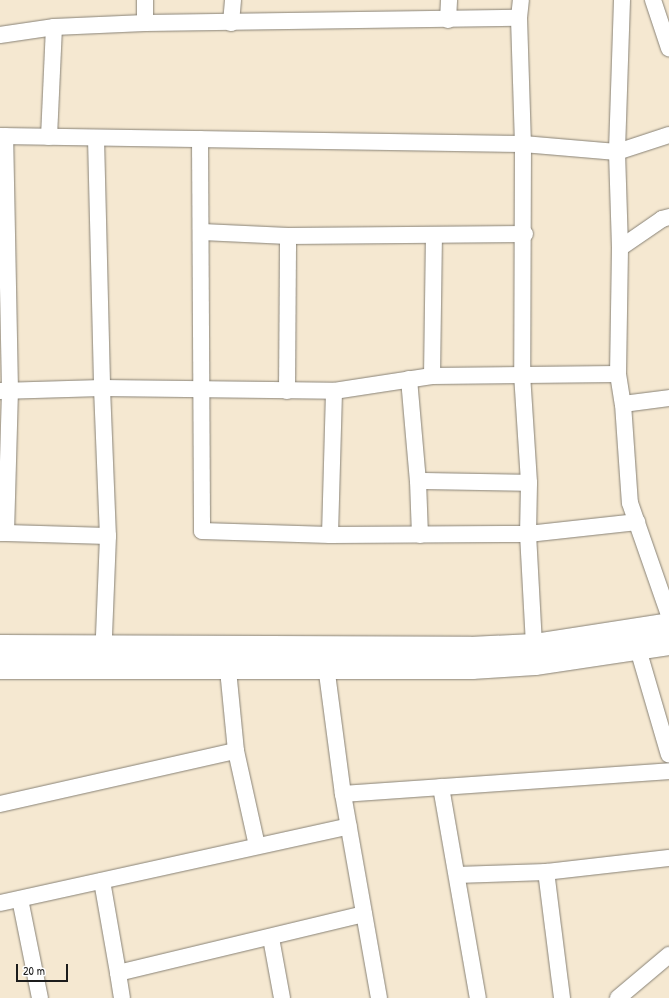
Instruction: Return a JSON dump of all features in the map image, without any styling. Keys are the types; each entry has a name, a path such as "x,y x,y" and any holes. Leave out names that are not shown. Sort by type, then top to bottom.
{"street":[{"path":"145,0 145,23"},
{"path":"232,23 233,0"},
{"path":"448,20 449,0"},
{"path":"521,0 519,18 524,144 525,234 522,374 529,483 528,534 534,645"},
{"path":"622,0 617,152 620,248 618,374 623,404 630,503 669,616"},
{"path":"653,0 669,48"},
{"path":"0,35 54,27 145,23 519,18"},
{"path":"49,137 54,27"},
{"path":"108,536 3,533 5,391 2,136 524,144 617,152 669,135"},
{"path":"96,138 102,388 108,536 103,667"},
{"path":"200,138 203,391 202,531 330,535 528,534 637,522"},
{"path":"620,248 662,219 669,217"},
{"path":"202,232 288,236 434,236 525,234"},
{"path":"287,391 288,236"},
{"path":"432,376 434,236"},
{"path":"5,391 102,388 203,391 334,391 432,376 618,374"},
{"path":"409,379 418,481 420,534"},
{"path":"330,535 334,391"},
{"path":"623,404 669,398"},
{"path":"418,481 529,483"},
{"path":"0,668 103,667 228,670 325,657 534,645 669,624"},
{"path":"0,646 103,646 488,667 535,664 669,644"},
{"path":"638,649 669,755"},
{"path":"325,657 343,794 379,998"},
{"path":"228,670 236,751 257,846"},
{"path":"0,804 236,751"},
{"path":"343,794 669,771"},
{"path":"441,787 478,998"},
{"path":"0,903 349,826"},
{"path":"457,875 546,872 669,858"},
{"path":"546,872 562,998"},
{"path":"102,880 122,998"},
{"path":"20,899 40,998"},
{"path":"118,973 271,938 364,914"},
{"path":"271,938 282,998"},
{"path":"618,998 669,955"}]}
